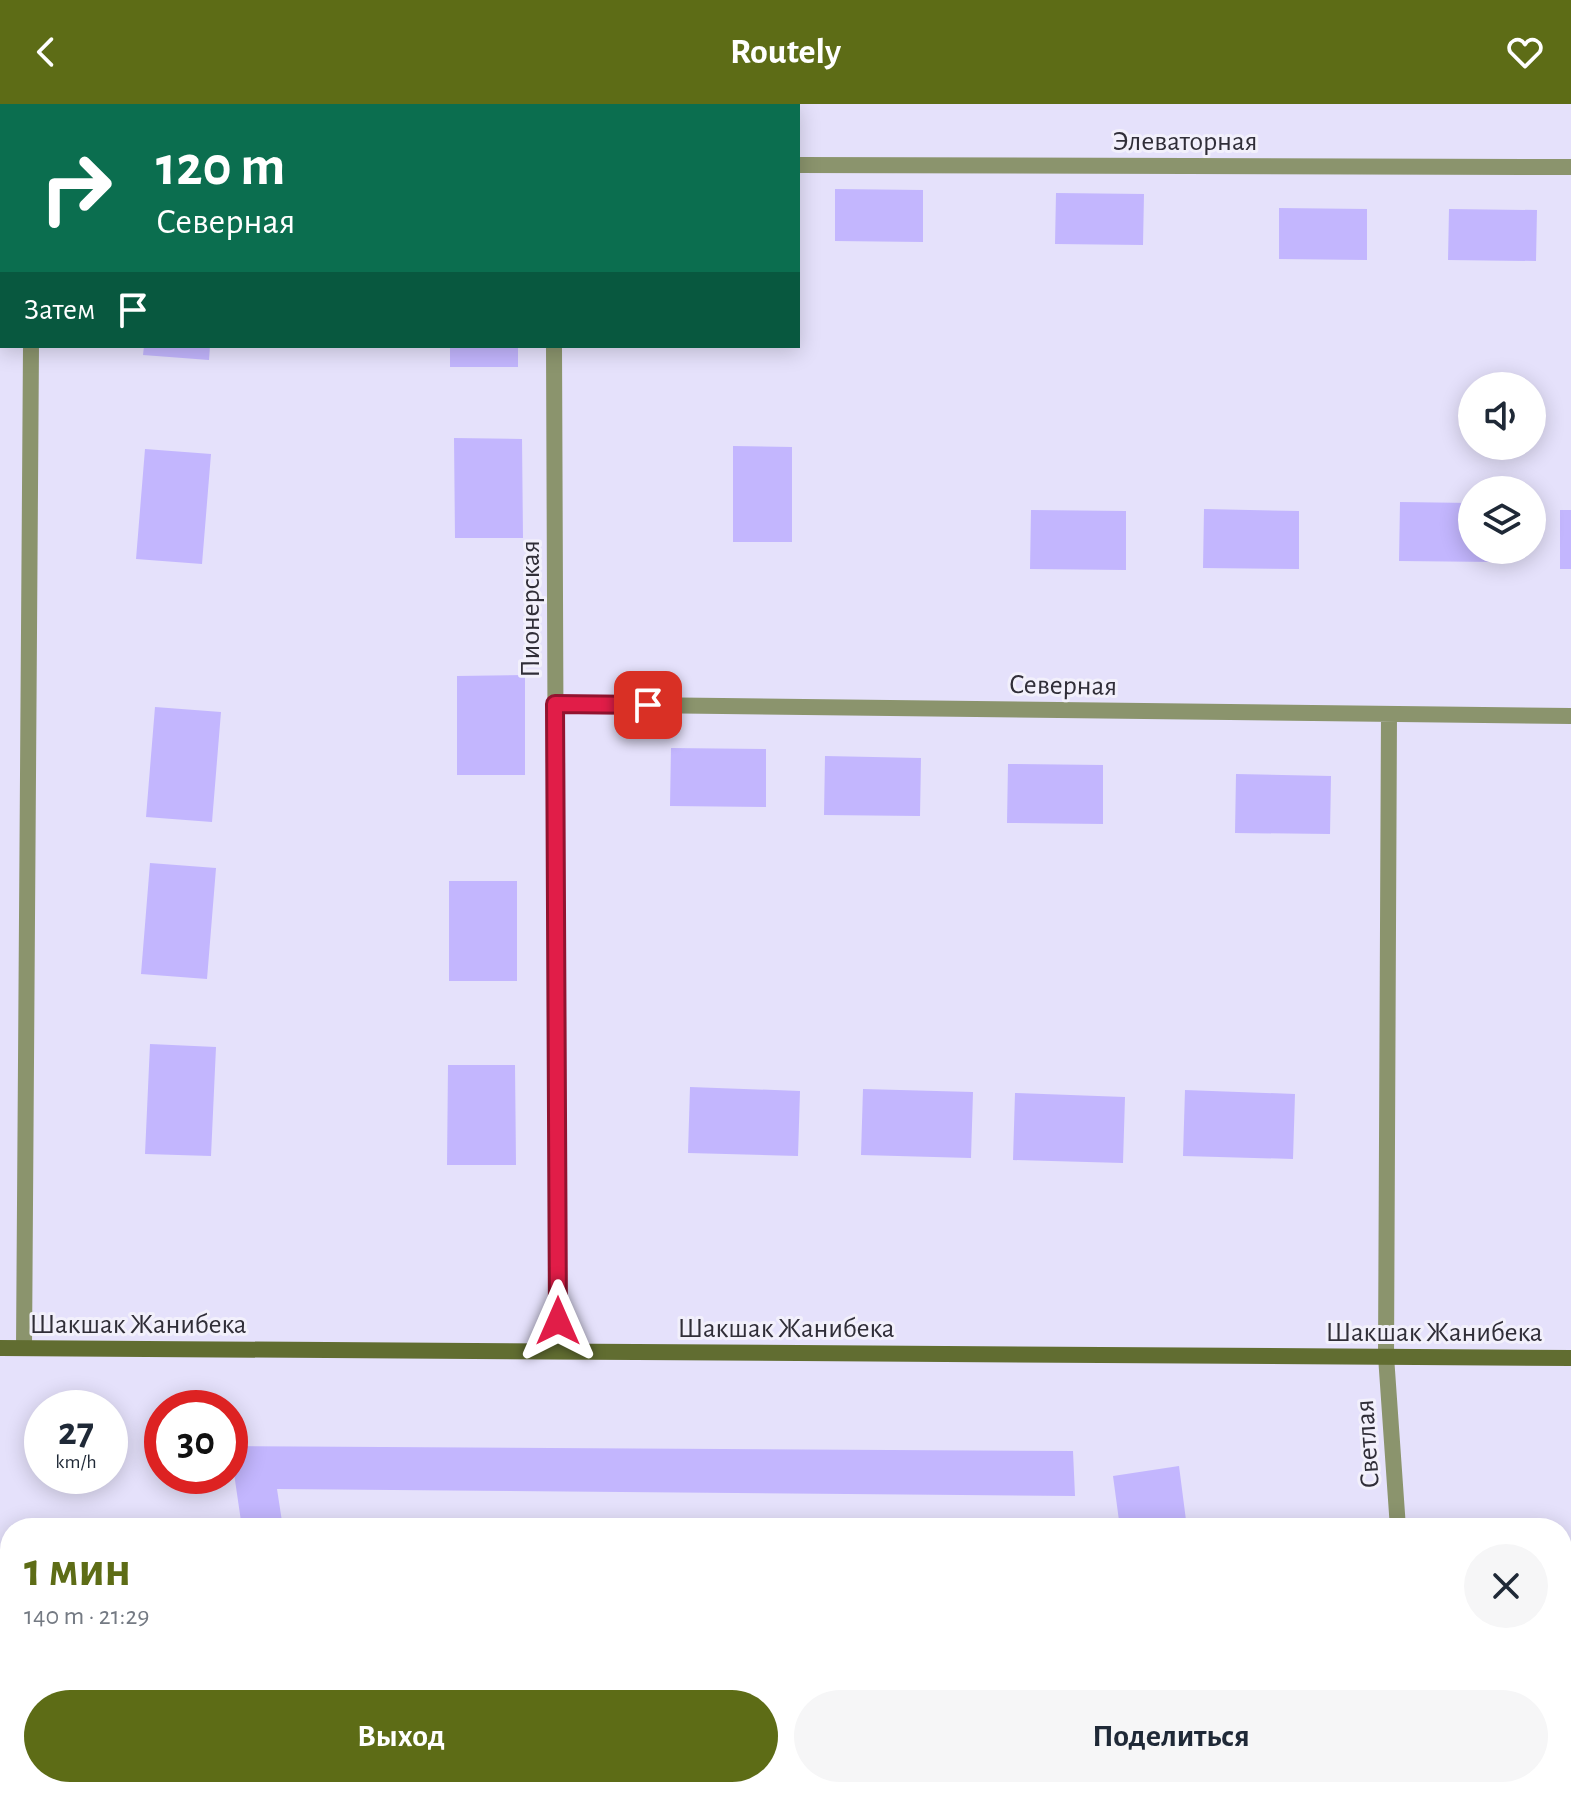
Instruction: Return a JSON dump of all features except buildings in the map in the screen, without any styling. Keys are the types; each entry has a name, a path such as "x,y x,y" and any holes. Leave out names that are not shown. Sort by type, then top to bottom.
{"main road":[{"name":"Шакшак Жанибека","path":"0,1348 1571,1358"}],"street":[{"name":"Элеваторная","path":"800,165 1571,167"},
{"path":"24,1348 31,348"},
{"name":"Пионерская","path":"554,348 558,1351"},
{"name":"Северная","path":"555,704 1571,716"},
{"name":"Светлая","path":"1389,714 1386,1356 1397,1518"}],"route":[{"path":"558,1321 555,704 648,705"}]}
